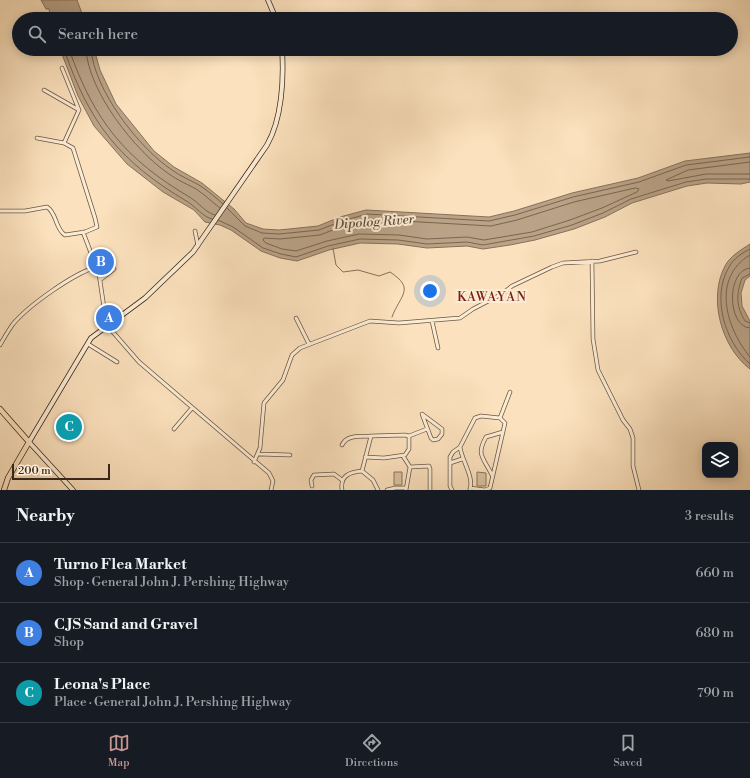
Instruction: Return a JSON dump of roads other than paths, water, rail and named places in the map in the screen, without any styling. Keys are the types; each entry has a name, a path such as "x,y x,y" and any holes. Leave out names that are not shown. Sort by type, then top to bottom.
{"highway":[{"path":"0,409 29,442 8,478 4,490"}],"main road":[{"path":"268,0 273,12"},
{"path":"73,490 29,442 96,333 144,298 198,246 266,145 274,132 278,118 282,56"}],"street":[{"path":"62,68 79,110 64,143"},
{"path":"44,90 79,110"},
{"path":"0,211 25,211 47,207 50,209 63,234 67,235 95,229 97,223 73,148 64,143 37,138"},
{"path":"195,230 198,246"},
{"path":"83,232 100,280 107,325 140,362 272,477 272,490"},
{"path":"254,462 259,454 264,403 283,380 294,352 309,344 370,321 399,323 455,320 463,317 473,309 502,294 512,286 552,267 563,263 592,261 636,252"},
{"path":"592,261 593,339 598,370 632,434 633,466 639,490"},
{"path":"0,345 13,324 37,303 74,277 96,268"},
{"path":"100,280 114,269"},
{"path":"296,318 309,344"},
{"path":"432,321 438,348"},
{"path":"88,344 117,362"},
{"path":"500,418 510,392"},
{"path":"174,429 192,408"},
{"path":"422,414 442,429 442,434 438,439 434,440 427,429 422,415 422,414"},
{"path":"452,490 450,486 451,454 460,448 475,418 481,416 500,418 504,421 503,432 489,489 469,489 472,479 462,459 460,448"},
{"path":"342,445 346,439 350,437 409,436 427,429"},
{"path":"492,475 481,453 480,447 486,437 503,432"},
{"path":"362,471 371,436"},
{"path":"365,457 384,458 403,456 408,453 410,449 409,436"},
{"path":"259,454 290,455"},
{"path":"387,490 395,488 406,489 410,467 403,456"},
{"path":"450,463 462,459"},
{"path":"410,467 429,466 430,490"},
{"path":"342,490 342,480 348,474 362,471"},
{"path":"362,471 373,480 378,490"},
{"path":"312,486 311,480 314,475 334,474 342,480"}],"water":[{"path":"41,0 77,0 81,12 50,12 49,9 46,9"},
{"name":"Dipolog River","path":"63,56 96,56 100,70 116,104 154,151 174,167 202,183 234,209 246,223 263,229 279,230 318,226 340,217 366,210 489,217 572,193 638,178 685,161 750,153 750,182 741,184 707,183 687,186 632,203 605,217 574,229 535,240 510,245 483,249 467,246 427,248 398,244 360,243 329,250 297,261 280,258 261,251 231,230 220,225 205,222 194,210 163,192 127,164 94,126 78,96"},
{"path":"750,244 750,276 745,280 741,293 742,306 750,321 750,369 740,360 731,348 725,335 720,321 718,292 720,279 727,262"}],"waterway":[{"path":"333,248 336,265 343,272 358,270 379,276 390,272 398,278 402,283 404,293 392,317"}],"place":[{"name":"CJS Sand and Gravel","path":"101,262"},
{"name":"Turno Flea Market","path":"109,318"},
{"name":"Leona's Place","path":"69,427"}],"district":[{"name":"KAWAYAN","path":"492,296"}]}
